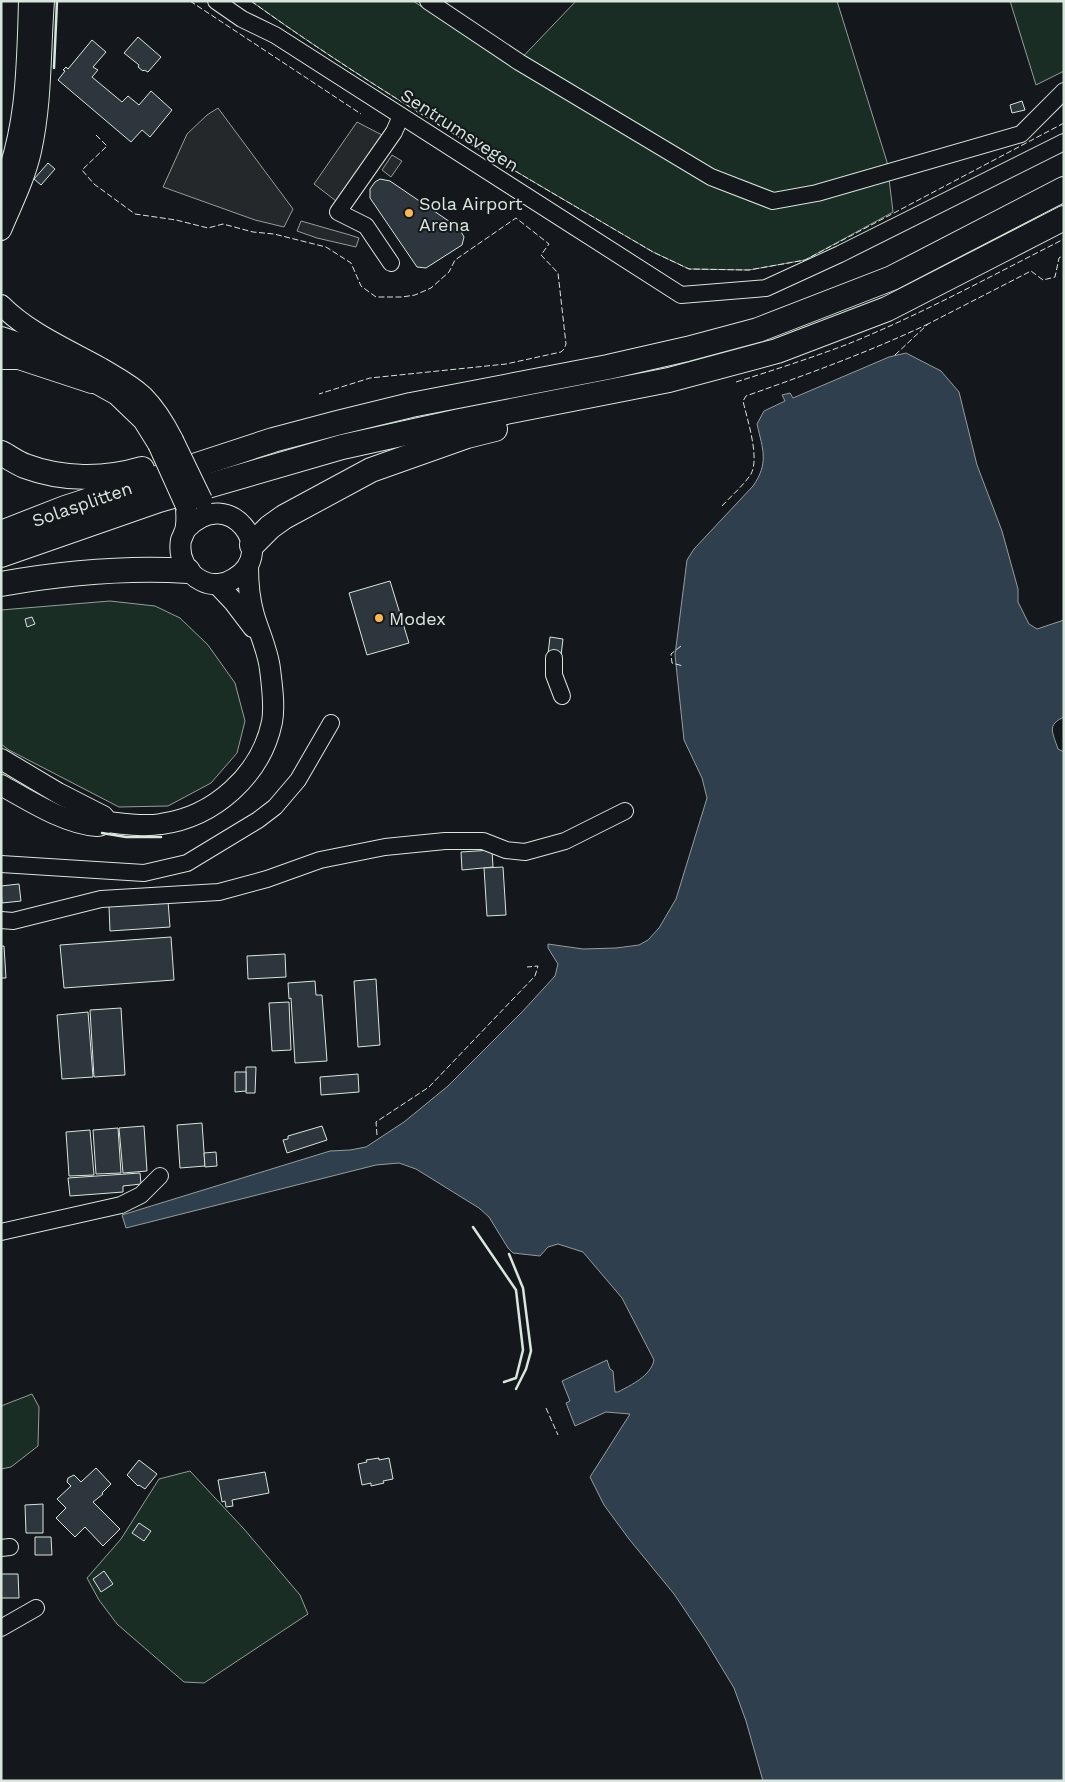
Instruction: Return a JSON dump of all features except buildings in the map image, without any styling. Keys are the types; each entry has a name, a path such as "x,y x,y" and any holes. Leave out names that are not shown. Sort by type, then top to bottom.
{"highway":[{"path":"1,453 25,466 48,472 100,477 126,474 215,447 273,440 411,405 608,367 686,349 758,330 892,278 1064,189"},
{"path":"250,556 270,527 284,517 371,470 467,436 604,404 669,380 777,352 879,313 1064,218"},
{"path":"1,356 19,357 92,381"},
{"name":"Solasplitten","path":"1,555 159,500 342,447 460,421 669,380"},
{"name":"Solasplitten","path":"1,533 66,508 273,440"},
{"path":"1,584 47,575 103,571 148,569 188,571"}],"main road":[{"path":"1,192 10,170 21,125 27,70 29,1"},
{"path":"1,230 24,175 36,128 42,70 44,1"},
{"path":"1,305 14,318 31,330 124,381 142,396 155,409 165,424 165,442"},
{"path":"1,337 31,347 117,395 132,407 151,431 165,442 201,506 199,517 186,528"},
{"path":"1,784 69,819 99,826 108,822 128,825 160,825 190,818 216,804 238,786 253,766 264,745 272,722 272,696 270,666 253,614 248,589 250,556 248,532 240,521 228,514 201,506"},
{"path":"201,506 186,528 182,538 180,549 182,561 188,571 206,583 229,582 240,575 250,556"},
{"path":"217,584 246,616 262,641"},
{"path":"1,760 103,816 108,822"}],"street":[{"name":"Sentrumsvegen","path":"216,1 242,19 275,35 681,295 766,288 840,254 1064,142"},
{"path":"428,1 519,62 711,177 772,202 818,194 1021,134 1064,91"},
{"path":"391,263 366,226 338,212 394,132 401,116"},
{"path":"554,658 554,675 562,696"},
{"path":"1,864 144,873 187,863 276,808 298,780 331,722"},
{"path":"1,920 13,920 101,899 219,892 267,879 320,860 385,847 445,841 482,841 506,850 525,852 564,841 625,811"},
{"path":"1,1232 121,1205 141,1195 160,1176"},
{"path":"1,1628 36,1608"}],"green space":[{"path":"251,1 413,1 514,66 576,1 837,1 887,162 893,212 805,260 749,270 689,269 653,252 449,131 349,68"},
{"path":"1010,1 1064,1 1064,71 1036,85"},
{"path":"110,601 155,606 180,618 208,645 235,683 245,721 237,753 211,783 168,806 119,807 9,750 1,744 1,610"},
{"path":"32,1394 39,1407 38,1446 11,1467 1,1469 1,1406"},
{"path":"190,1471 244,1529 300,1595 308,1614 204,1683 184,1682 117,1624 99,1600 87,1578 121,1539 159,1479"}],"shaded area":[{"path":"218,108 293,209 284,227 255,220 163,187 187,134 207,115"},
{"path":"357,122 382,135 336,201 314,184"},
{"path":"392,155 402,161 391,177 382,170"},
{"path":"301,221 359,238 356,247 317,238 297,231"}],"water":[{"path":"906,353 941,371 959,392 977,465 1002,531 1018,589 1018,602 1029,624 1037,629 1064,620 1064,717 1055,723 1052,730 1058,749 1064,752 1064,1781 763,1781 746,1721 734,1688 674,1594 604,1505 590,1477 630,1414 606,1412 575,1426 566,1403 570,1401 562,1381 607,1360 610,1369 613,1371 615,1392 618,1392 645,1375 654,1360 622,1298 583,1252 558,1244 548,1247 540,1256 513,1253 489,1217 479,1208 416,1169 399,1163 376,1165 126,1228 122,1215 330,1151 366,1147 404,1122 448,1086 555,976 558,964 548,948 548,944 583,949 639,945 648,940 659,928 676,899 707,798 702,778 684,740 675,655 687,560 694,549 753,486 758,478 763,463 763,456 757,424 764,411 785,401 782,395 790,393 793,398 889,357"}],"fence":[{"path":"190,1 361,114"},
{"path":"251,1 349,68 449,131 653,252 689,269 749,270 805,260 1064,123"},
{"path":"96,135 107,146 82,170 94,184 135,214 176,220 208,228 223,224 326,247 351,263 361,286 376,297 415,295 431,288 449,272 455,260 516,218 549,244 541,255 558,273 566,344 561,352 506,364 370,378 319,394"},
{"path":"736,382 820,354 876,332 957,294 1064,239"},
{"path":"895,355 928,324 1031,271 1043,280 1055,277 1059,258 1064,255"},
{"path":"722,506 748,478 753,467 752,438 743,401 746,396 861,353 928,324"},
{"path":"681,646 671,654 672,663 683,666"},
{"path":"377,1135 376,1122 429,1087 535,976 538,966 527,967"},
{"path":"546,1408 558,1435"}],"wall":[{"path":"54,68 57,1"},
{"path":"102,833 126,837 161,837"},
{"path":"473,1227 516,1290 523,1350 516,1378 504,1382"},
{"path":"509,1254 523,1288 531,1351 526,1369 516,1389"}],"place":[{"name":"Sola Airport Arena","path":"409,213"},
{"name":"Modex","path":"379,618"}]}
